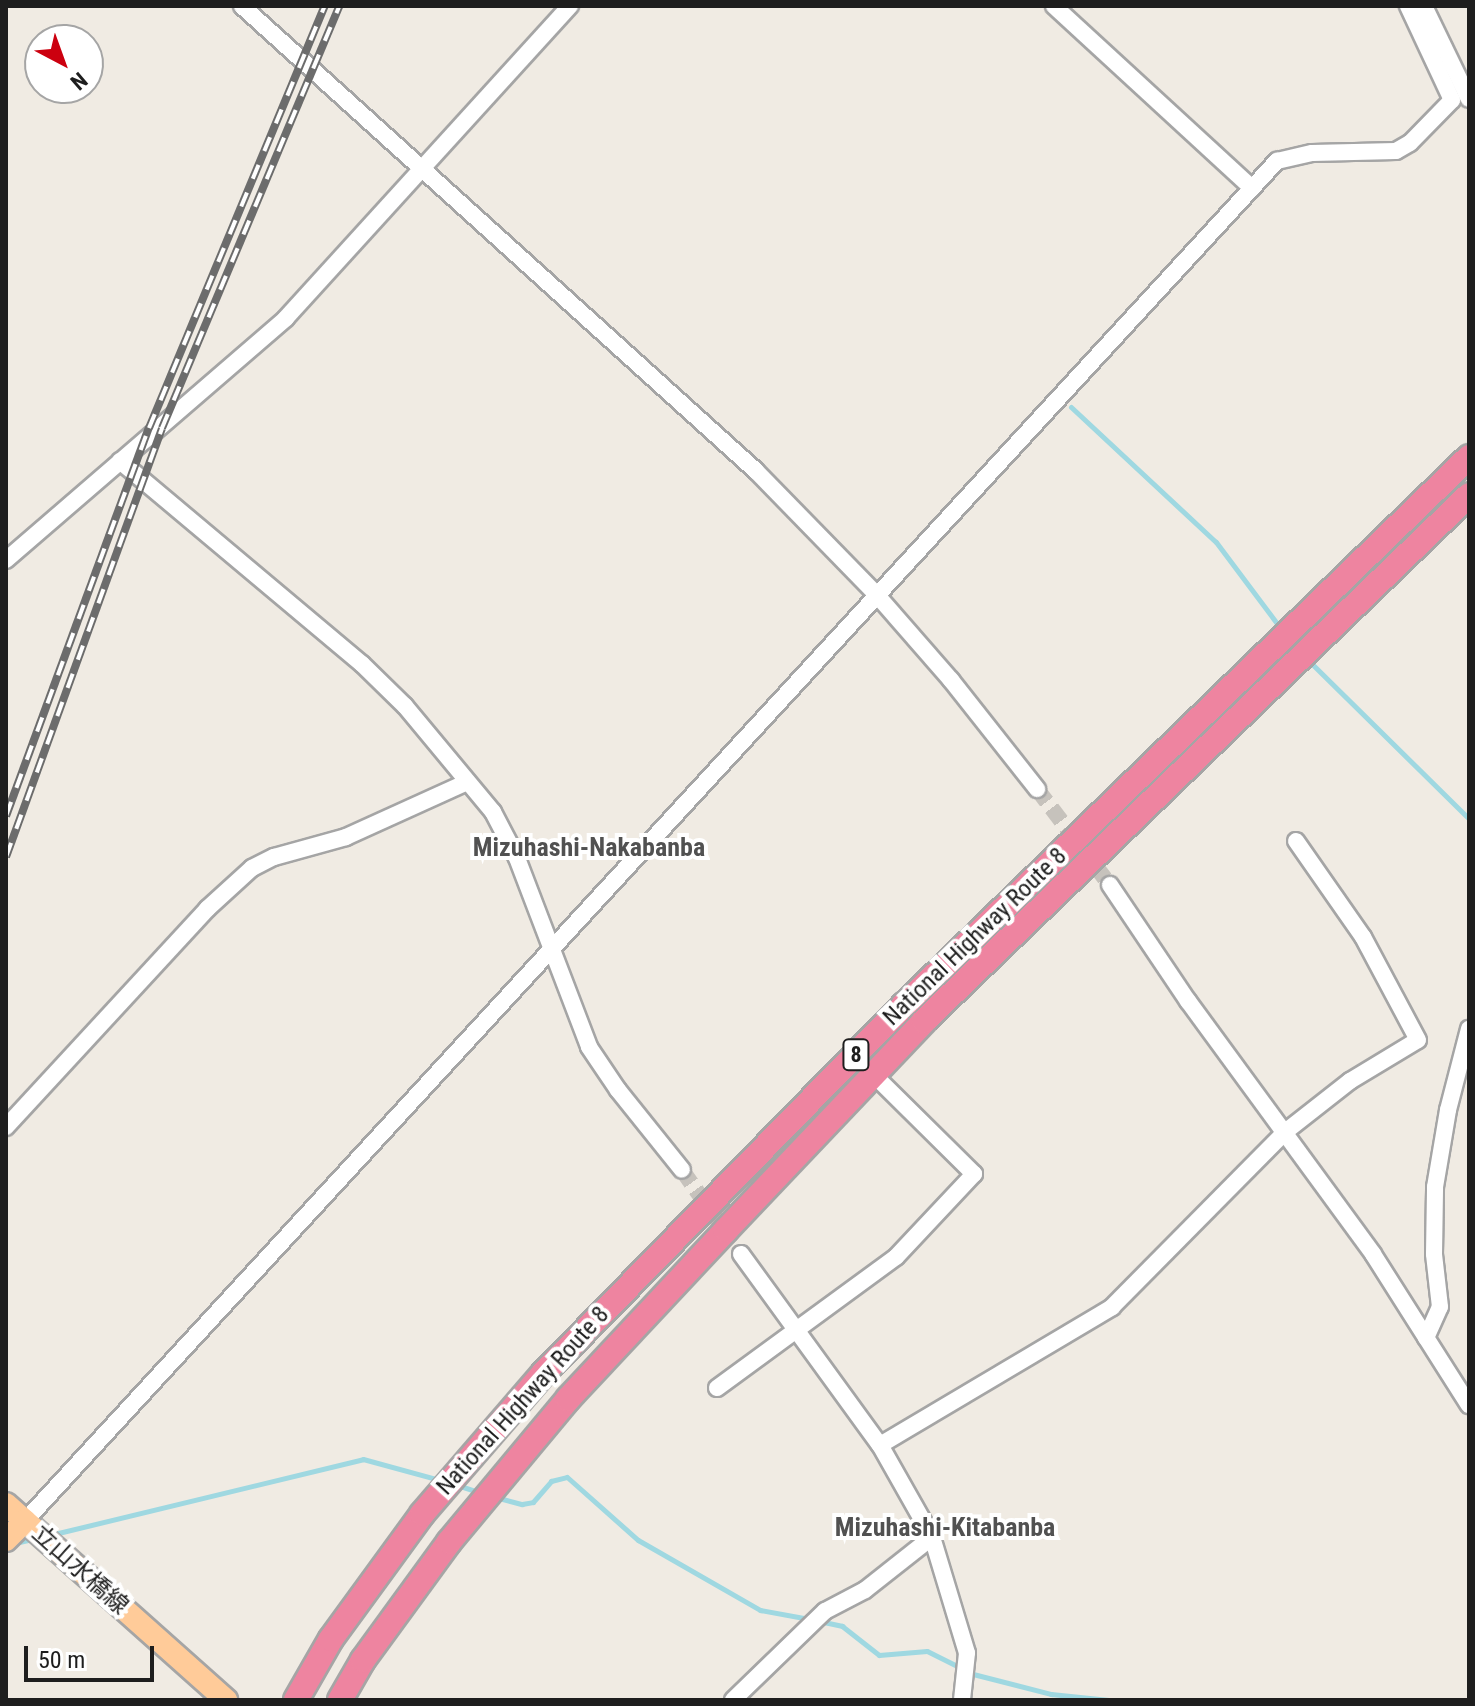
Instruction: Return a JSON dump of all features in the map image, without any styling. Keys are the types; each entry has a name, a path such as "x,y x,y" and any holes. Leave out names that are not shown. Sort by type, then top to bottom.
{"highway":[{"name":"National Highway Route 8","path":"296,1700 331,1639 422,1514 542,1375 904,1005 1469,457"},
{"name":"National Highway Route 8","path":"340,1700 363,1660 449,1542 568,1399 924,1021 1469,495"}],"main road":[{"name":"立山水橋線","path":"6,1504 226,1700"},
{"path":"6,1540 25,1521"}],"street":[{"path":"242,6 756,471 876,594 951,680 1037,789"},
{"path":"6,560 286,318 570,6"},
{"path":"1054,6 1252,188"},
{"path":"25,1521 1277,161 1289,156 1396,151 1410,143 1452,100 1408,6"},
{"path":"1424,6 1469,99"},
{"path":"120,461 362,664 405,706 493,812 517,858 589,1047 618,1090 682,1170"},
{"path":"6,1127 207,909 252,868 274,857 346,837 467,782"},
{"path":"880,1445 1112,1307 1285,1132 1350,1081 1418,1040 1363,937 1296,841"},
{"path":"1110,885 1188,1001 1373,1254 1469,1405"},
{"path":"1426,1338 1440,1307 1434,1254 1435,1187 1448,1110 1469,1029"},
{"path":"717,1388 896,1257 974,1174 874,1075"},
{"path":"741,1254 880,1445 932,1537 967,1653 962,1700"},
{"path":"733,1700 825,1611 865,1590 932,1537"}],"waterway":[{"path":"1071,407 1216,542 1281,629"},
{"path":"1309,661 1469,819"},
{"path":"50,1535 363,1459 440,1480"},
{"path":"495,1497 522,1504 533,1502 551,1481 567,1477 638,1540 760,1610 809,1619"},
{"path":"457,1485 482,1493"},
{"path":"15,1543 36,1538"},
{"path":"819,1621 842,1626 879,1655 927,1651 973,1674 1051,1694 1109,1700"}],"tunnel":[{"path":"1037,789 1110,885"},
{"path":"682,1170 741,1254"}],"railway":[{"path":"6,816 149,428 325,6"},
{"path":"6,857 162,428 339,6"}],"district":[{"name":"Mizuhashi-Nakabanba","path":"589,848"},
{"name":"Mizuhashi-Kitabanba","path":"945,1528"}]}
